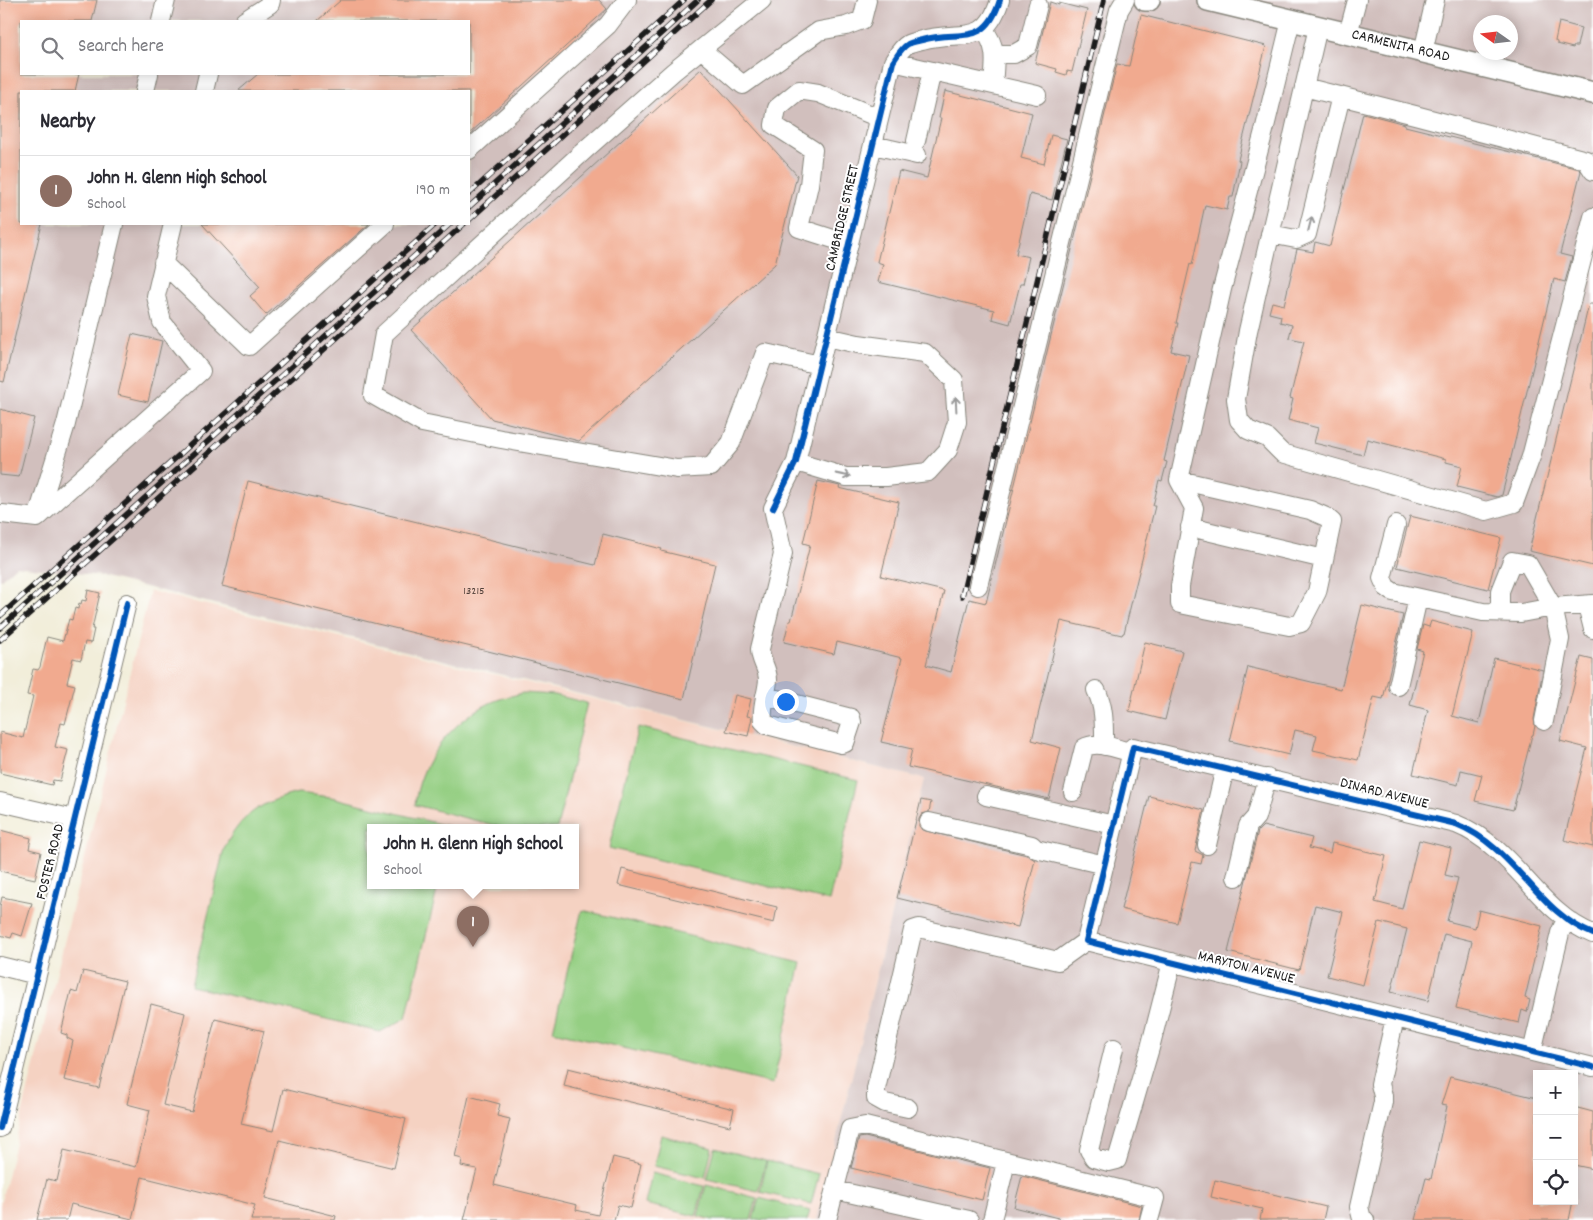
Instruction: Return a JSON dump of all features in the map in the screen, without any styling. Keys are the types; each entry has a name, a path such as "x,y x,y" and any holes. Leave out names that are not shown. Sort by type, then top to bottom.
{"main road":[{"name":"CARMENITA ROAD","path":"1208,0 1593,93"}],"street":[{"path":"161,20 166,0"},
{"path":"470,149 608,25 627,0"},
{"path":"762,0 586,148 384,334 373,396 422,423 501,439 677,469 711,467 732,443 765,354 820,365"},
{"path":"701,50 743,84 819,31 846,26 862,20 867,0"},
{"path":"993,84 995,49 990,37 983,29 996,14 1000,0"},
{"path":"978,586 1088,132 1119,10 1125,0"},
{"path":"1348,34 1357,0"},
{"path":"1423,52 1435,0"},
{"path":"245,20 271,1"},
{"path":"995,54 1014,54 1028,46 1038,5"},
{"path":"1179,480 1310,510 1326,517 1332,522 1317,592 1301,623 1289,626 1180,604 1180,586 1194,508 1179,480 1222,289 1291,20"},
{"path":"1318,27 1248,331 1236,399 1239,420 1248,430 1266,438 1282,453 1486,511 1514,503 1531,457 1593,217"},
{"name":"CAMBRIDGE STREET","path":"765,696 768,680 767,668 760,658 760,649 783,554 773,508 796,462 893,62 900,51 908,44 929,38 970,35 983,29"},
{"path":"893,62 1037,95"},
{"path":"873,144 916,148 932,70"},
{"path":"145,90 149,75"},
{"path":"204,90 208,75"},
{"path":"1304,87 1586,160 1593,172"},
{"path":"849,244 799,228 809,185 813,150 774,125 777,108 799,90 818,93 880,118"},
{"path":"1270,234 1296,239 1307,234 1341,96"},
{"path":"38,518 66,424 114,225"},
{"path":"1,516 38,518 201,371 162,322 156,296 173,225"},
{"path":"164,263 249,346 384,225"},
{"path":"796,462 846,477 886,477 928,472 948,450 957,422 954,380 925,353 858,344 827,337"},
{"path":"1396,525 1382,578 1386,586 1393,592 1483,612 1521,613 1590,605 1593,629"},
{"path":"1190,527 1324,559"},
{"path":"1500,612 1500,591 1512,561 1528,564 1553,608 1560,639 1544,721"},
{"path":"1398,686 1418,598"},
{"name":"FOSTER ROAD","path":"0,1128 127,603"},
{"path":"1073,792 1084,748 1095,745 1104,746 1104,716 1101,700 1096,690"},
{"path":"765,696 851,718 852,722 845,743 841,744 767,725 763,721 762,715 765,696"},
{"name":"DINARD AVENUE","path":"1104,746 1225,768 1456,824 1470,830 1492,844 1557,912 1593,934"},
{"path":"908,1108 884,1103 876,1098 876,1089 913,930 918,928 1058,961 1086,941 1133,750"},
{"path":"1207,845 1225,768"},
{"path":"1236,877 1248,826 1256,817 1267,778"},
{"path":"986,796 1114,826"},
{"path":"0,802 74,819"},
{"path":"929,822 1105,865"},
{"path":"1532,1052 1560,933 1566,919"},
{"name":"MARYTON AVENUE","path":"1086,941 1593,1067"},
{"path":"1114,1048 1089,1150 1094,1158 1108,1162 1117,1160 1150,1048 1172,962"},
{"path":"0,966 37,975"},
{"path":"1365,1220 1362,1218 1359,1207 1383,1102 1380,1084 1395,1018"},
{"path":"827,1220 850,1129 865,1126 1155,1198 1149,1220"},
{"path":"992,1220 1006,1162"},
{"path":"835,1190 969,1220"}],"shaded area":[{"path":"0,0 1593,0 1593,1220 817,1220 924,779 101,576 16,566 0,580"},
{"path":"150,591 924,779 817,1220 0,1220 0,1205"}],"green space":[{"path":"523,693 555,695 587,703 558,824 489,824 415,805 423,774 439,745 462,721 476,711 502,698"},
{"path":"638,727 858,780 829,901 609,848"},
{"path":"298,793 331,797 440,824 367,824 367,889 437,889 406,1018 380,1032 191,986 224,849 245,818 263,805"},
{"path":"582,910 801,963 773,1084 553,1031"},
{"path":"661,1135 712,1148 705,1178 654,1166"},
{"path":"715,1148 766,1161 758,1191 707,1179"},
{"path":"767,1161 819,1174 811,1204 760,1192"},
{"path":"652,1173 704,1186 696,1216 645,1204"},
{"path":"706,1185 757,1198 751,1220 713,1220 698,1216"},
{"path":"759,1198 810,1211 807,1220 753,1220"}],"building":[{"path":"0,0 97,0 92,20 20,20 20,75 79,75 75,90 20,90 20,225 42,225 4,382 0,381"},
{"path":"341,0 599,0 607,9 470,133 470,90 239,90 257,75 470,75 470,20 318,20"},
{"path":"1050,2 1087,10 1072,72 1067,71 1066,75 1056,72 1057,69 1035,63"},
{"path":"1141,15 1266,46 1238,160 1240,161 1233,197 1230,197 1227,210 1205,205 1192,265 1190,264 1171,351 1189,355 1164,461 1167,462 1162,481 1159,480 1153,506 1155,506 1124,633 1122,635 1061,621 1032,740 1061,748 1049,799 908,767 912,749 881,742 902,658 837,642 834,654 784,642 810,545 803,543 818,481 840,486 839,488 899,502 881,576 944,591 926,665 951,672 969,599 986,603 1117,64 1129,66"},
{"path":"1559,22 1581,28 1577,46 1573,48 1557,44 1555,41"},
{"path":"701,69 797,175 775,264 579,441 492,419 411,330"},
{"path":"945,91 1032,113 1021,158 1044,164 1051,135 1067,139 1052,200 1030,194 1016,254 1029,257 1023,284 1020,284 1010,324 992,319 994,310 878,282 883,264 877,262 899,171 927,178 941,118 939,118"},
{"path":"1363,113 1405,124 1405,126 1581,171 1560,254 1572,257 1565,282 1554,279 1502,495 1497,497 1457,487 1462,466 1446,462 1446,459 1367,439 1363,455 1314,443 1318,428 1288,420 1293,399 1290,398 1304,341 1289,338 1292,325 1280,322 1281,316 1269,313 1272,302 1284,305 1297,249 1313,252 1315,242 1330,246"},
{"path":"203,225 368,225 266,315 250,296 260,287"},
{"path":"1589,304 1593,304 1593,566 1529,551"},
{"path":"132,334 162,341 148,402 118,395"},
{"path":"0,409 34,418 19,477 0,475"},
{"path":"248,481 595,565 603,534 715,564 684,699 222,586"},
{"path":"1410,516 1501,538 1488,589 1397,567"},
{"path":"88,590 100,593 91,643 85,642 81,660 73,658 67,683 75,685 65,724 61,723 55,747 68,750 60,781 53,780 52,785 0,773 0,732 23,738 33,696 27,695 33,669 38,670 40,667 47,637 63,641 69,619 72,620 75,608 78,609 79,603 81,604 82,600 86,601"},
{"path":"1362,605 1403,615 1383,699 1374,697 1358,760 1313,750 1317,735 1295,730 1289,755 1230,741 1248,667 1341,689"},
{"path":"1431,621 1473,632 1452,716 1479,723 1494,658 1543,670 1534,719 1535,726 1513,810 1475,801 1482,775 1461,770 1458,785 1413,774 1428,710 1410,705 1423,651 1417,649 1423,625 1429,627"},
{"path":"1145,642 1182,651 1165,720 1129,711"},
{"path":"1581,657 1593,660 1593,847 1564,840 1587,748 1560,741"},
{"path":"735,695 751,699 747,716 752,717 748,736 726,731"},
{"path":"1149,796 1204,810 1195,851 1203,855 1201,864 1192,862 1177,923 1121,909"},
{"path":"921,800 931,802 929,812 922,814 919,819 919,826 922,830 1027,855 1035,860 1018,927 897,898"},
{"path":"1263,826 1312,838 1309,848 1330,853 1332,843 1386,856 1375,902 1402,909 1419,840 1451,848 1445,875 1458,878 1447,921 1475,928 1479,910 1542,926 1525,998 1530,1000 1527,1012 1522,1010 1519,1023 1456,1008 1472,941 1444,934 1428,1001 1391,992 1407,929 1379,922 1363,985 1327,976 1343,912 1315,905 1299,970 1228,952 1258,831"},
{"path":"0,830 31,838 29,849 41,852 35,879 0,871"},
{"path":"622,869 777,907 774,923 618,885"},
{"path":"2,897 32,903 22,936 13,933 11,938 0,935 0,906"},
{"path":"83,971 125,981 99,1088 64,1080 73,1041 67,1038 67,1035 61,1033 71,991 77,993"},
{"path":"151,1004 185,1013 163,1105 192,1112 215,1019 264,1031 241,1124 273,1131 283,1089 406,1119 394,1168 279,1140 265,1198 336,1216 335,1220 251,1220 255,1205 142,1177 132,1219 71,1204 67,1220 37,1220 47,1179 57,1181 64,1150 136,1167 150,1110 127,1104"},
{"path":"568,1068 734,1109 730,1126 564,1086"},
{"path":"1450,1077 1533,1097 1533,1205 1572,1205 1569,1220 1415,1220 1426,1178 1431,1179 1447,1106 1441,1105"},
{"path":"469,1096 500,1104 497,1116 510,1119 494,1185 577,1205 576,1210 598,1215 613,1157 641,1164 631,1208 618,1205 614,1220 464,1220 477,1169 461,1166 462,1159 455,1157"},
{"path":"1578,1108 1593,1112 1593,1169 1578,1166"},
{"path":"865,1137 990,1168 982,1200 851,1168 859,1138"},
{"path":"1022,1176 1142,1206 1139,1220 1066,1220 1014,1207"},
{"path":"1215,1180 1326,1207 1323,1220 1260,1220 1262,1209 1211,1197"}],"railway":[{"path":"470,193 684,0"},
{"path":"470,206 698,0"},
{"path":"470,219 711,0"},
{"path":"962,596 1104,0"},
{"path":"0,616 435,225"},
{"path":"0,628 449,225"},
{"path":"0,640 463,225"}],"cycle path":[{"path":"773,508 796,462 893,62 899,52 908,44 935,37 969,34 978,31 987,25 994,15 1000,0"},
{"path":"0,1128 127,603"},
{"path":"1593,934 1573,924 1556,911 1495,848 1477,835 1456,824 1133,747 1086,941 1593,1067"}],"place":[{"name":"John H. Glenn High School","path":"473,947"}]}
